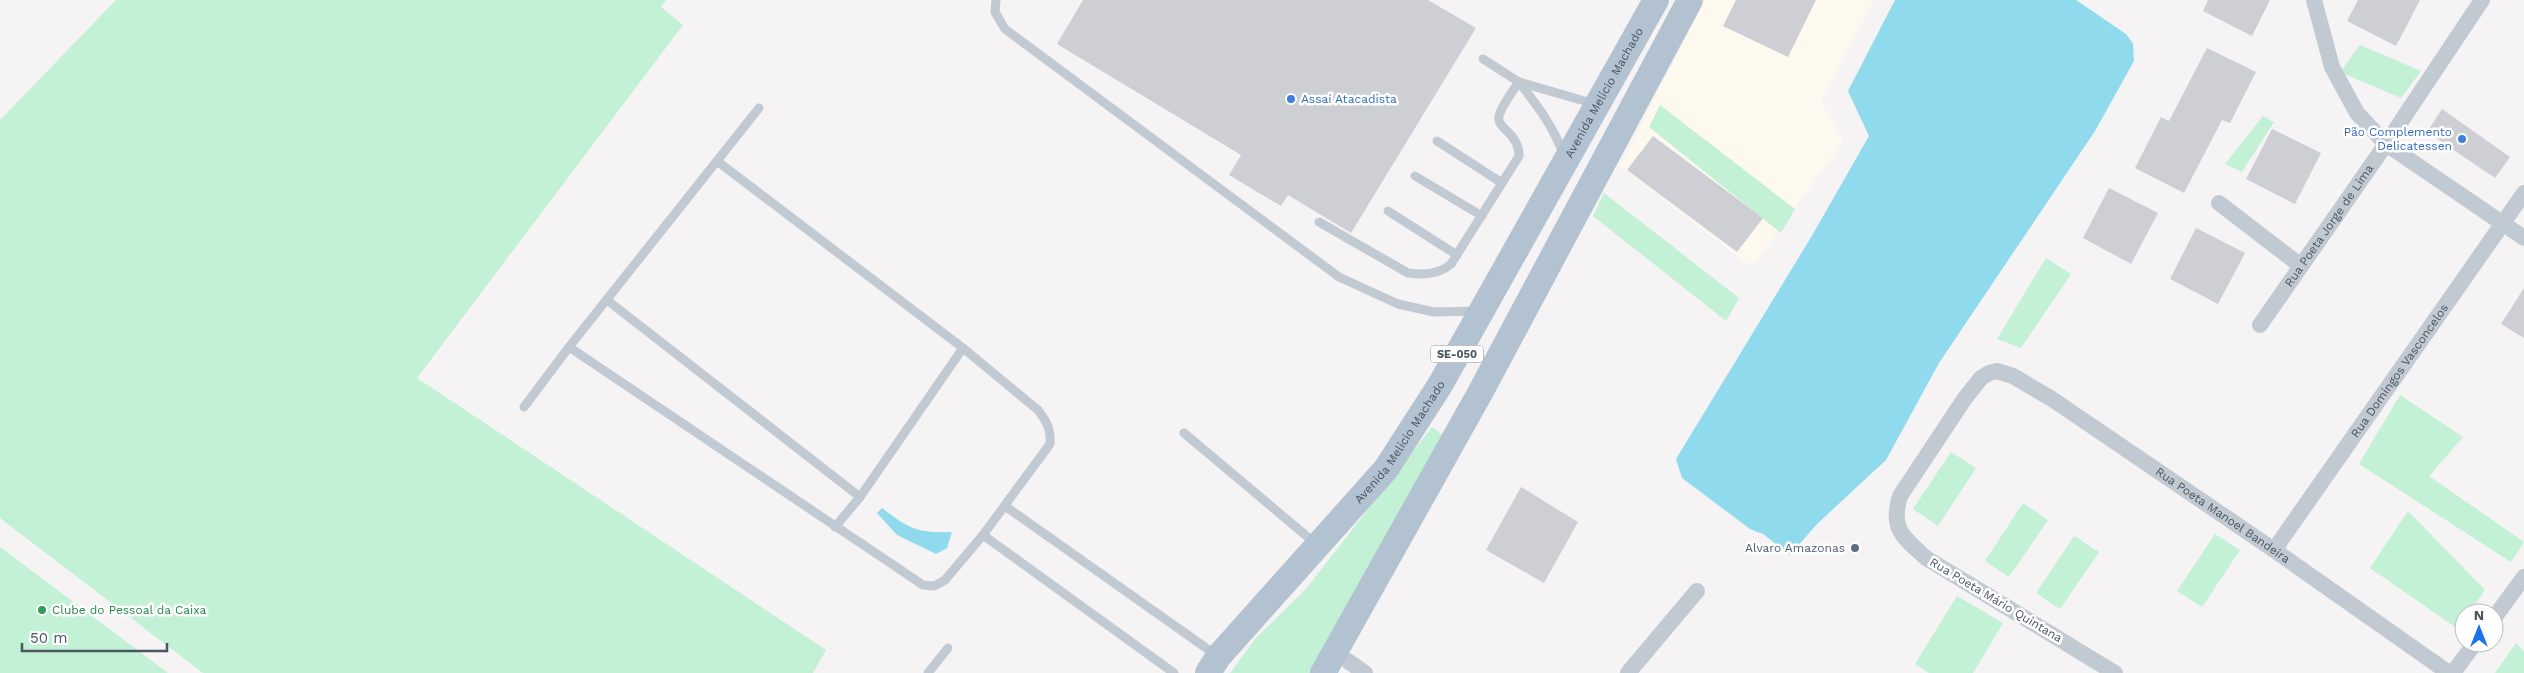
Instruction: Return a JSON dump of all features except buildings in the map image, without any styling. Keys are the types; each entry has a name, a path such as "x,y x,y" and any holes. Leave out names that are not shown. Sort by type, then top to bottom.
{"main road":[{"name":"Avenida Melício Machado","path":"1213,665 1386,469 1440,385 1656,0"},
{"name":"SE-050","path":"1329,663 1480,393 1690,0"}],"street":[{"path":"2314,0 2332,67 2357,114 2386,144 2524,238"},
{"name":"Rua Poeta Jorge de Lima","path":"2260,325 2386,144 2482,0"},
{"name":"Rua Domingos Vasconcelos","path":"2274,550 2524,192"},
{"path":"2219,203 2301,266"},
{"name":"Rua Poeta Manoel Bandeira","path":"1989,373 1997,371 2013,376 2052,399 2451,673"},
{"name":"Rua Poeta Mário Quintana","path":"1989,373 1981,378 1965,398 1900,496 1895,512 1896,526 1908,542 1926,558 2115,673"},
{"path":"2504,604 2524,577"},
{"path":"1628,673 1697,591"},
{"path":"2451,673 2467,653"},
{"path":"1329,663 1365,673"}],"lane":[{"path":"996,0 995,12 1005,29 1339,277 1407,306 1434,312 1481,311"},
{"path":"1483,59 1519,82 1598,105"},
{"path":"1519,82 1540,110 1560,143 1566,162"},
{"path":"1319,222 1408,272 1422,275 1436,273 1452,264 1519,156 1519,146 1514,136 1501,126 1499,117 1519,82"},
{"path":"524,407 569,347 758,108"},
{"path":"1437,141 1502,183"},
{"path":"569,347 835,527 923,584 934,586 945,580 984,535 1050,444 1051,432 1038,410 963,348 716,161"},
{"path":"1415,176 1482,216"},
{"path":"1388,211 1458,255"},
{"path":"607,300 860,497"},
{"path":"835,527 860,497 963,348"},
{"path":"1184,433 1318,546"},
{"path":"1005,506 1213,665"},
{"path":"984,535 1174,673"},
{"path":"928,673 948,648"}],"shaded area":[{"path":"1705,0 1874,0 1821,101 1843,142 1752,267 1620,166"}],"green space":[{"path":"116,0 666,0 661,7 683,25 417,378 826,650 813,673 203,673 0,518 0,120"},
{"path":"2360,45 2421,71 2401,98 2340,72"},
{"path":"1660,105 1795,209 1781,233 1649,127"},
{"path":"2263,116 2274,122 2242,172 2225,164"},
{"path":"1604,193 1739,298 1726,321 1593,216"},
{"path":"2046,258 2071,274 2021,348 1997,339"},
{"path":"2400,395 2463,437 2429,476 2524,542 2511,562 2359,464"},
{"path":"1432,427 1443,435 1310,673 1230,673 1255,639 1306,589"},
{"path":"1951,452 1976,468 1938,526 1913,509"},
{"path":"2023,503 2048,520 2009,577 1985,561"},
{"path":"2408,511 2485,590 2476,603 2454,603 2454,626 2370,568"},
{"path":"2215,534 2240,550 2202,607 2177,591"},
{"path":"2074,536 2099,552 2060,609 2036,593"},
{"name":"Clube do Pessoal da Caixa","path":"0,547 168,673 0,673"},
{"path":"1957,596 2003,623 1973,673 1929,673 1915,664"},
{"path":"2516,643 2524,651 2524,673 2495,673"}],"water":[{"path":"1895,0 2076,0 2126,34 2133,44 2134,61 2095,131 1939,363 1886,460 1817,524 1790,555 1763,534 1750,529 1682,478 1676,459 1810,239 1869,136 1848,91"},
{"path":"882,508 899,521 914,528 930,532 952,532 947,548 936,554 897,535 877,513"}],"place":[{"name":"Assaí Atacadista","path":"1291,99"},
{"name":"Pão Complemento Delicatessen","path":"2462,139"},
{"name":"Alvaro Amazonas","path":"1855,548"},
{"name":"Clube do Pessoal da Caixa","path":"42,610"}]}
